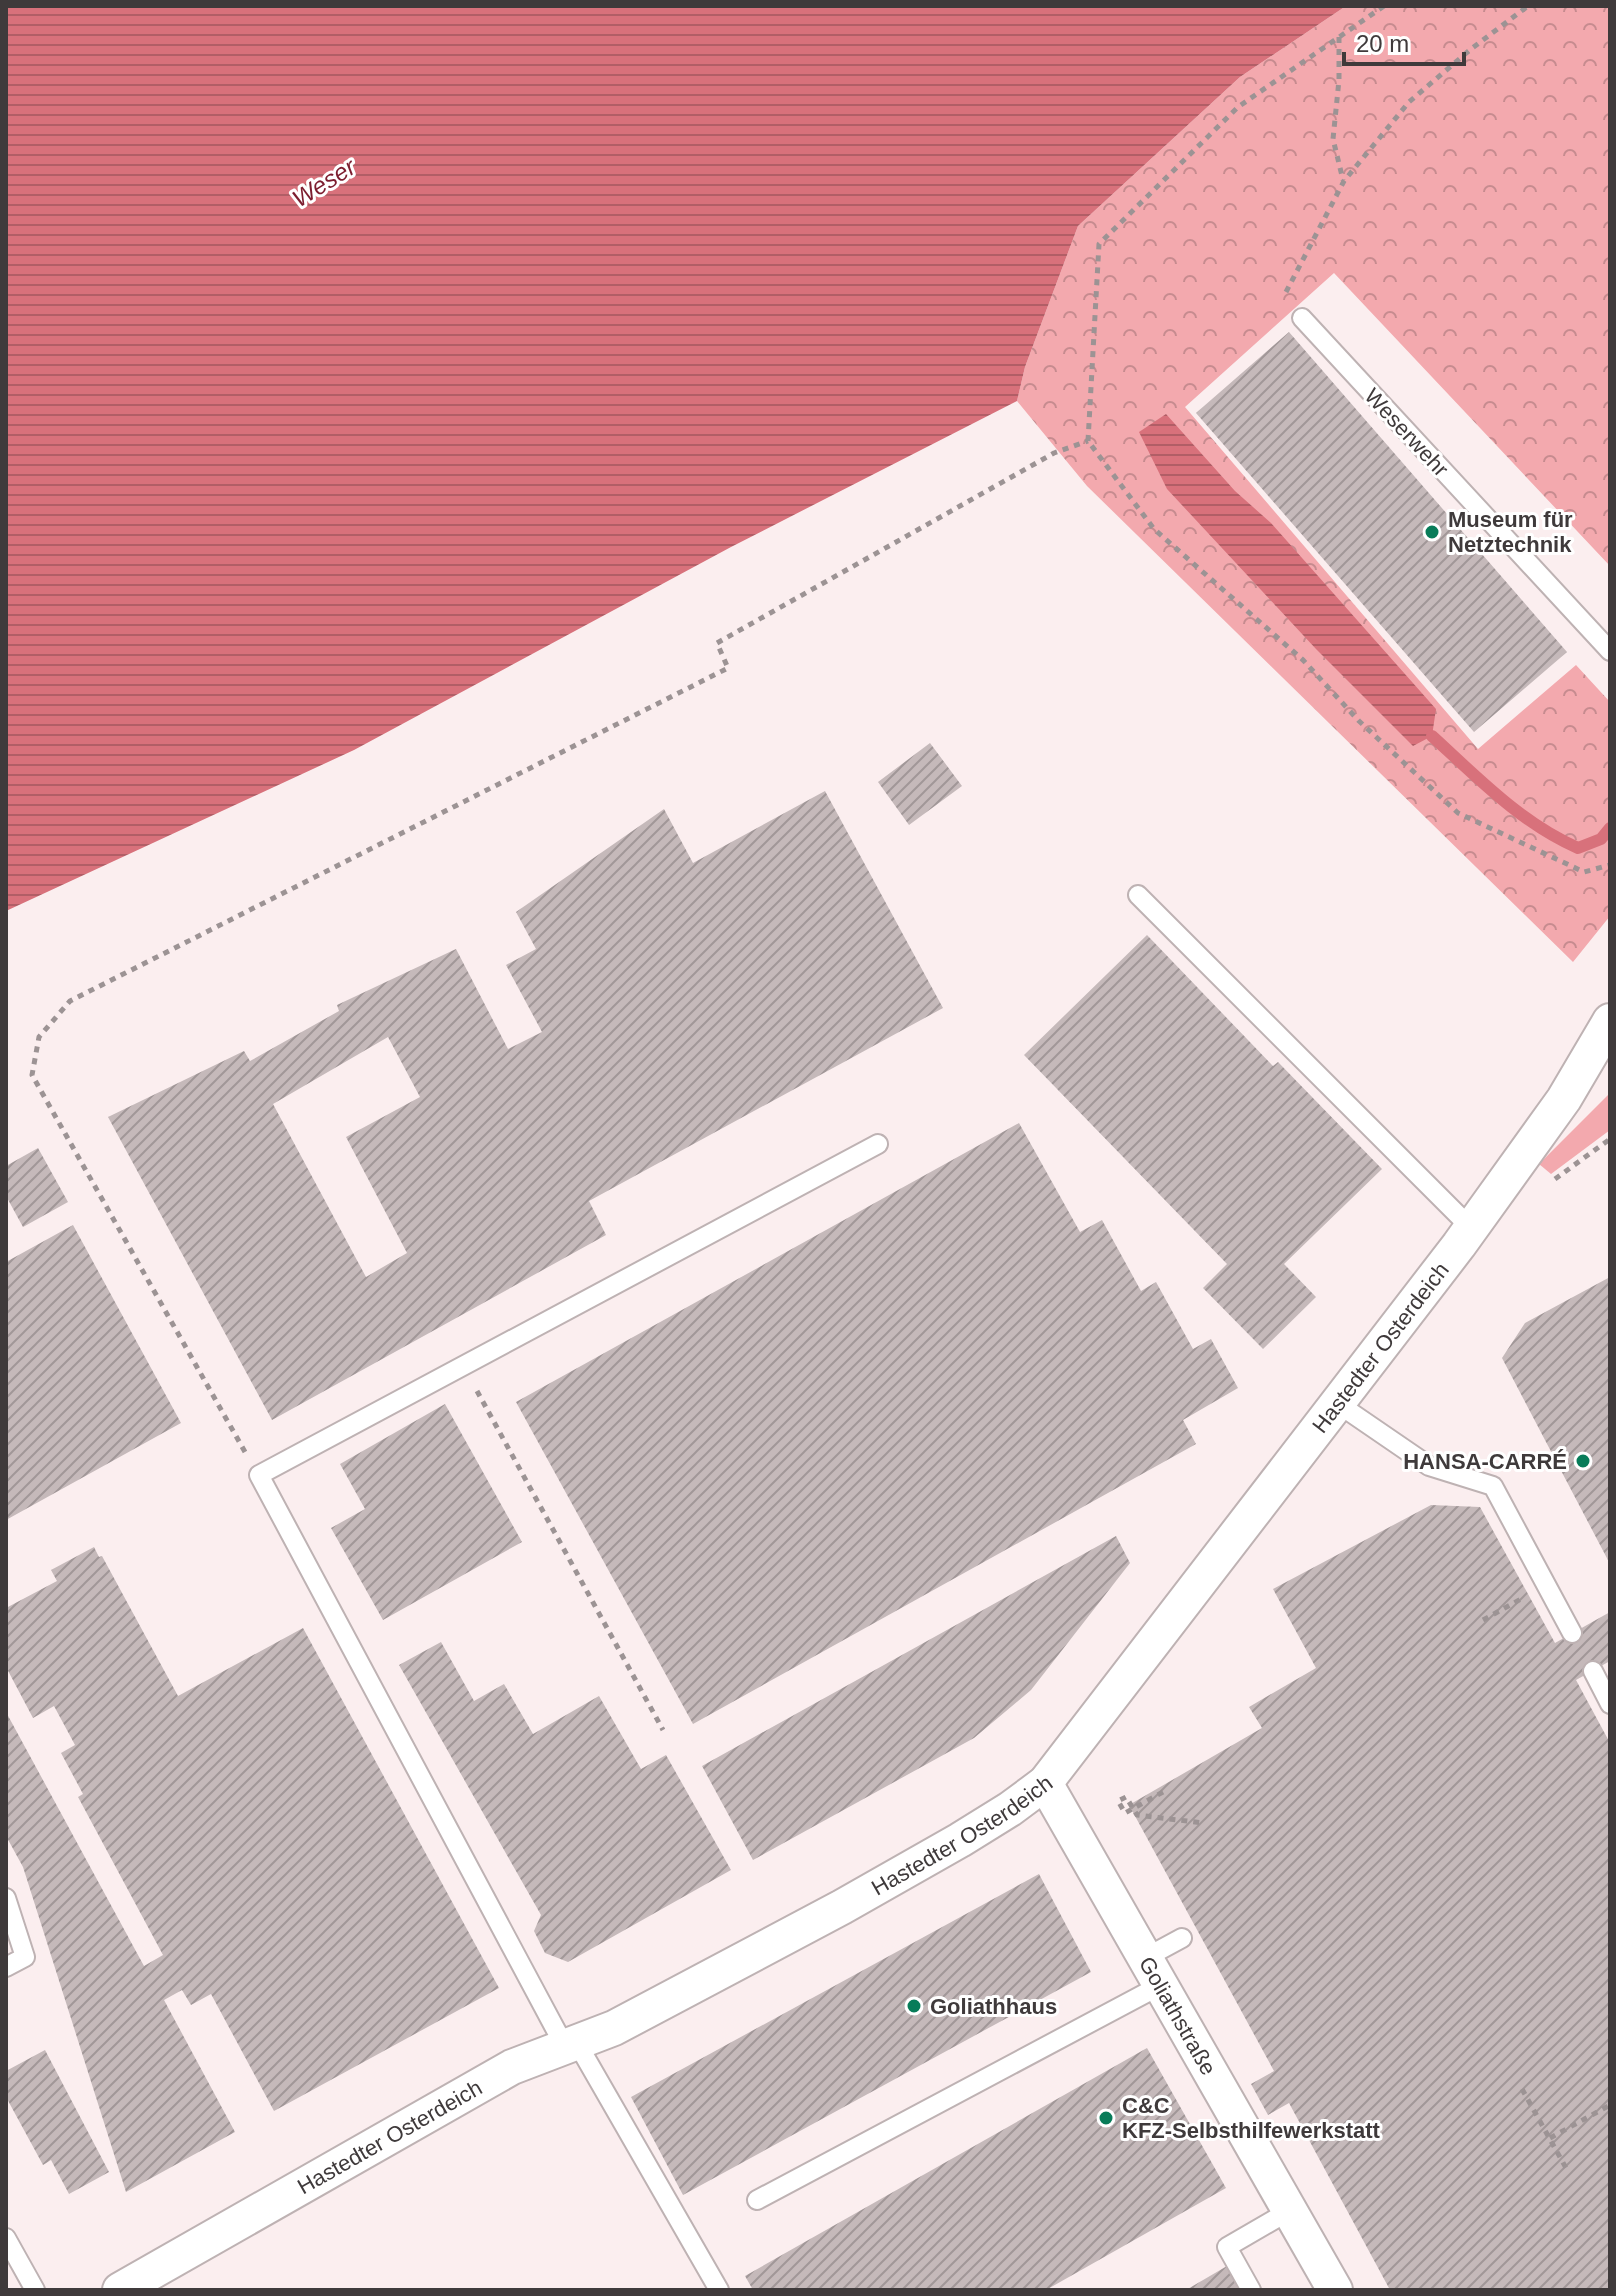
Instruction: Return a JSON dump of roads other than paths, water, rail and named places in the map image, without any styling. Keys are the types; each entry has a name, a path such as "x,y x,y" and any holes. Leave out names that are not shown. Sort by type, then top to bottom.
{"street":[{"name":"Hastedter Osterdeich","path":"120,2290 512,2067 614,2028 842,1907 960,1840 1045,1783 1471,1228 1564,1099 1610,1021"},
{"name":"Hastedter Osterdeich","path":"1564,1099 1610,1053"},
{"name":"Goliathstraße","path":"1045,1783 1335,2290"}],"lane":[{"name":"Weserwehr","path":"1302,318 1610,651"},
{"path":"1138,895 1471,1228"},
{"path":"719,2290 571,2045 259,1475 878,1144"},
{"path":"1337,1403 1429,1466 1493,1486 1572,1633"},
{"path":"1593,1671 1610,1704"},
{"path":"6,1898 25,1957 6,1967"},
{"path":"757,2200 1153,1972 1182,1938"},
{"path":"1251,2290 1227,2247 1289,2211"},
{"path":"6,2238 35,2290"}],"water":[{"name":"Weser","path":"6,6 1346,6 1240,77 1078,226 1025,367 1017,401 731,547 354,750 6,911"},
{"path":"1166,414 1235,491 1271,523 1436,709 1432,736 1413,746 1316,649 1167,489 1139,432"}],"waterway":[{"path":"1432,736 1519,813 1557,838 1578,848 1601,839 1610,828"}],"place":[{"name":"Museum für Netztechnik","path":"1432,532"},
{"name":"HANSA-CARRÉ","path":"1583,1461"},
{"name":"Goliathhaus","path":"914,2006"},
{"name":"C&C KFZ-Selbsthilfewerkstatt","path":"1106,2118"}]}
